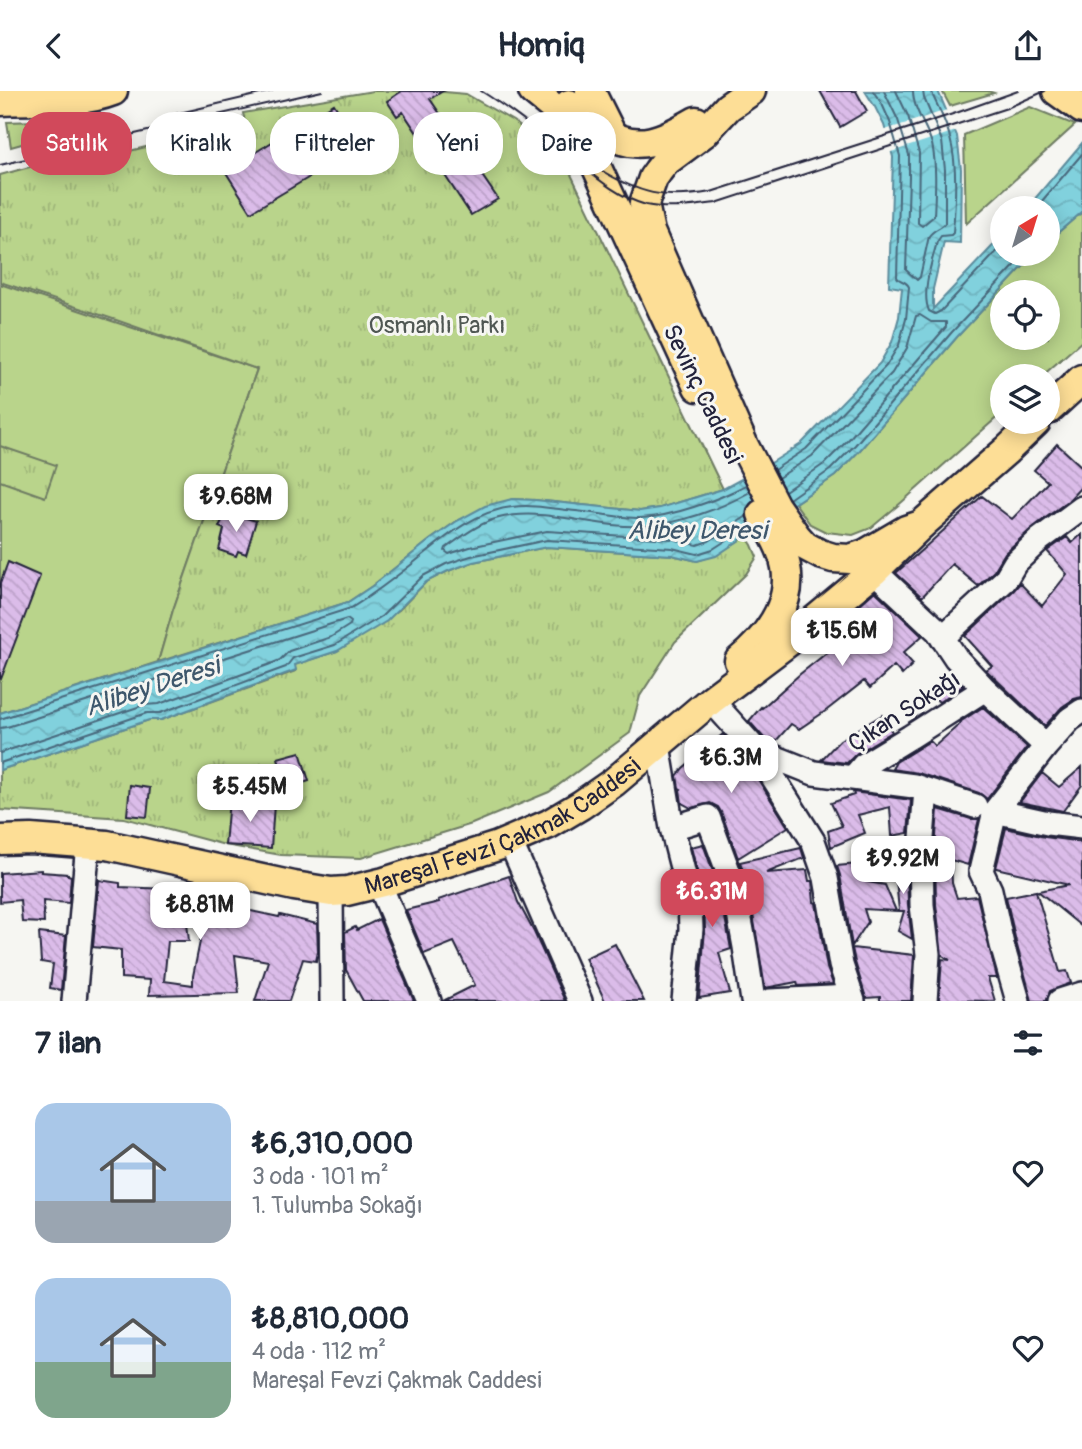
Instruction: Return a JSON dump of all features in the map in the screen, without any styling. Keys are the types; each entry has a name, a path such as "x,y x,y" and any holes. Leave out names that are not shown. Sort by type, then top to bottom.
{"main road":[{"path":"0,101 83,99 113,91"},
{"name":"Sevinç Caddesi","path":"533,91 573,126 586,144 737,449"},
{"path":"551,91 579,112"},
{"path":"590,91 601,112"},
{"path":"616,138 637,143 664,139 702,117 728,107 751,91"},
{"path":"1057,91 1082,109"},
{"path":"1072,91 1082,94"},
{"name":"Sevinç Caddesi","path":"728,107 704,133 658,170 644,204 650,232 737,449"},
{"path":"1060,404 1082,379"},
{"path":"779,529 820,554 833,558 850,559 865,554 906,530 921,525 1026,434"},
{"path":"711,700 720,681 730,669 767,633 778,618 786,599 787,571 775,506 737,449"},
{"name":"Mareşal Fevzi Çakmak Caddesi","path":"0,840 31,839 121,847 331,892 379,883 510,841 549,824 614,782 711,700 792,639 874,571 921,525"}],"street":[{"path":"942,638 1005,580 1015,563 1039,540 1082,508"},
{"path":"874,571 938,631 956,658 985,689 1046,746"},
{"name":"Çıkan Sokağı","path":"853,778 864,765 985,689"},
{"path":"711,700 756,750 813,841 826,878 841,965 852,999 770,1001"},
{"path":"1018,1001 990,890 981,871 985,808 1070,719 1082,711"},
{"path":"658,745 672,828 690,899 691,929 684,1001"},
{"path":"756,750 814,773 914,786 985,808 1048,823 1079,823"},
{"path":"925,1001 928,954 922,905 922,847 926,790"},
{"path":"672,828 708,817 734,887 753,1001"},
{"path":"510,841 580,1001"},
{"path":"74,1001 88,843"},
{"path":"379,883 429,1001"},
{"path":"331,892 332,1001"},
{"path":"1060,1001 1082,994"}],"green space":[{"name":"Osmanlı Parkı","path":"373,91 434,91 466,94 497,112 413,112 413,175 503,175 503,115 517,124 517,175 571,175 723,489 660,508 640,511 512,499 457,521 348,602 158,662 173,610 257,369 0,282 0,175 21,169 21,175 132,175 132,150 146,147 146,175 256,175 256,112 249,112"},
{"path":"942,91 988,91 994,93 950,106"},
{"path":"1030,107 1075,125 997,196 990,196 990,202 966,224 964,135"},
{"path":"7,122 21,122 21,144 11,147"},
{"path":"1082,212 1082,341 1056,364 990,364 990,424 871,528 853,535 826,532 810,524 795,503 835,476 990,302 990,350 1060,350 1060,280 1011,280 1024,266 1060,266 1060,231"},
{"path":"0,284 257,369 173,610 158,662 0,713"},
{"path":"0,446 56,465 45,497 0,481"},
{"path":"746,536 757,557 746,574 675,642 640,696 630,733 549,792 472,824 361,858 281,855 225,845 124,818 0,810 0,770 149,720 161,720 296,671 294,665 337,651 399,610 426,582 448,571 473,562 547,547 672,555 697,561 716,555"}],"water":[{"name":"Alibey Deresi","path":"865,91 938,91 957,136 961,169 960,243 944,242 933,289 933,309 990,249 990,266 1024,266 1011,280 990,280 990,302 835,476 716,556 697,561 672,555 547,547 473,562 426,582 387,621 337,651 295,665 296,670 161,720 149,720 0,770 0,713 348,602 457,521 485,506 512,499 640,511 660,508 723,489 801,444 880,363 892,342 899,317 902,288 889,286 893,157 884,125"},
{"path":"1082,143 1082,212 1060,231 1060,196 1037,196"}],"pier":[{"path":"950,109 959,130 888,153 882,131"}],"building":[{"path":"402,91 443,91 430,99 439,112 413,112 413,127 403,112 399,115 399,112 394,112 387,101"},
{"path":"820,91 856,91 867,111 840,127"},
{"path":"334,104 339,112 321,112"},
{"path":"270,143 270,175 313,175 251,212 228,175 256,175 256,152"},
{"path":"445,175 482,175 498,199 471,215"},
{"path":"1057,444 1082,467 1082,486 1068,501 1005,553 994,571 978,586 952,564 922,597 896,573 982,496 1012,519 1048,482 1034,470"},
{"path":"226,512 256,521 246,554 238,551 236,556 219,550 224,529 219,527"},
{"path":"1082,534 1082,697 1062,707 1045,726 986,670 992,666 965,636 1020,583 1042,606 1067,574 1047,551 1067,537 1072,543"},
{"path":"8,562 40,576 1,679 0,584"},
{"path":"875,591 922,636 903,653 913,664 902,675 894,666 870,688 864,681 799,729 791,724 775,742 764,738 749,721 761,707 834,647 829,642 863,611 858,606"},
{"path":"955,677 963,686 939,702 928,692"},
{"path":"983,707 1027,747 987,799 979,793 918,773 892,769 896,762 930,741 935,746 960,722"},
{"path":"882,715 892,732 857,753 847,763 821,760 840,740"},
{"path":"723,734 749,765 788,827 738,858 718,807 710,803 691,808 682,803 677,776"},
{"path":"300,752 309,781 286,788 278,758"},
{"path":"1082,767 1082,785 1063,811 1020,802 1042,773 1059,787"},
{"path":"130,785 150,788 147,817 127,815"},
{"path":"853,792 911,800 908,833 892,836 890,807 858,815 865,833 831,847 828,831 842,826 831,803 854,795"},
{"path":"229,800 274,804 271,848 225,845"},
{"path":"938,809 979,819 968,865 951,860 952,883 957,898 977,896 997,978 988,978 995,1001 939,1000 942,959 950,960 942,955 936,904 935,850"},
{"path":"1006,828 1082,842 1082,927 1038,891 1069,885 996,868"},
{"path":"703,844 720,891 731,949 719,953 730,993 699,998 705,930 704,899 691,847"},
{"path":"801,848 804,858 766,873 807,870 809,881 812,881 827,968 833,984 798,986 797,982 765,988 748,884 740,862"},
{"path":"894,859 907,861 912,939 898,931 904,911 899,911"},
{"path":"858,864 868,882 885,885 896,911 864,909 868,922 852,946 837,866"},
{"path":"41,870 71,876 69,903 43,901 44,923 22,922 20,900 0,902 0,873"},
{"path":"509,876 518,902 565,1001 443,1001 475,985 454,942 424,954 406,910 439,902 438,900"},
{"path":"99,880 120,883 120,887 168,889 168,895 184,896 189,941 168,941 164,981 193,985 208,902 317,924 316,961 303,959 289,1001 255,1001 268,961 235,955 239,993 149,995 150,980 121,978 121,950 93,947"},
{"path":"1036,891 1060,972 1067,971 1071,983 1050,991 1046,1001 1032,1001 1006,897"},
{"path":"379,919 414,1001 363,1001 346,970 345,932 355,927 357,930"},
{"path":"39,933 66,936 61,990 50,988 53,964 41,962"},
{"path":"615,944 644,1001 605,1001 585,958"},
{"path":"852,948 914,955 911,1001 866,998"}],"tram line":[{"path":"184,112 272,91"},
{"path":"0,165 322,91"},
{"path":"481,91 615,191 646,205 672,207 716,203 1007,108 1045,91"},
{"path":"610,175 652,193 679,195 711,192 1018,91"}]}
